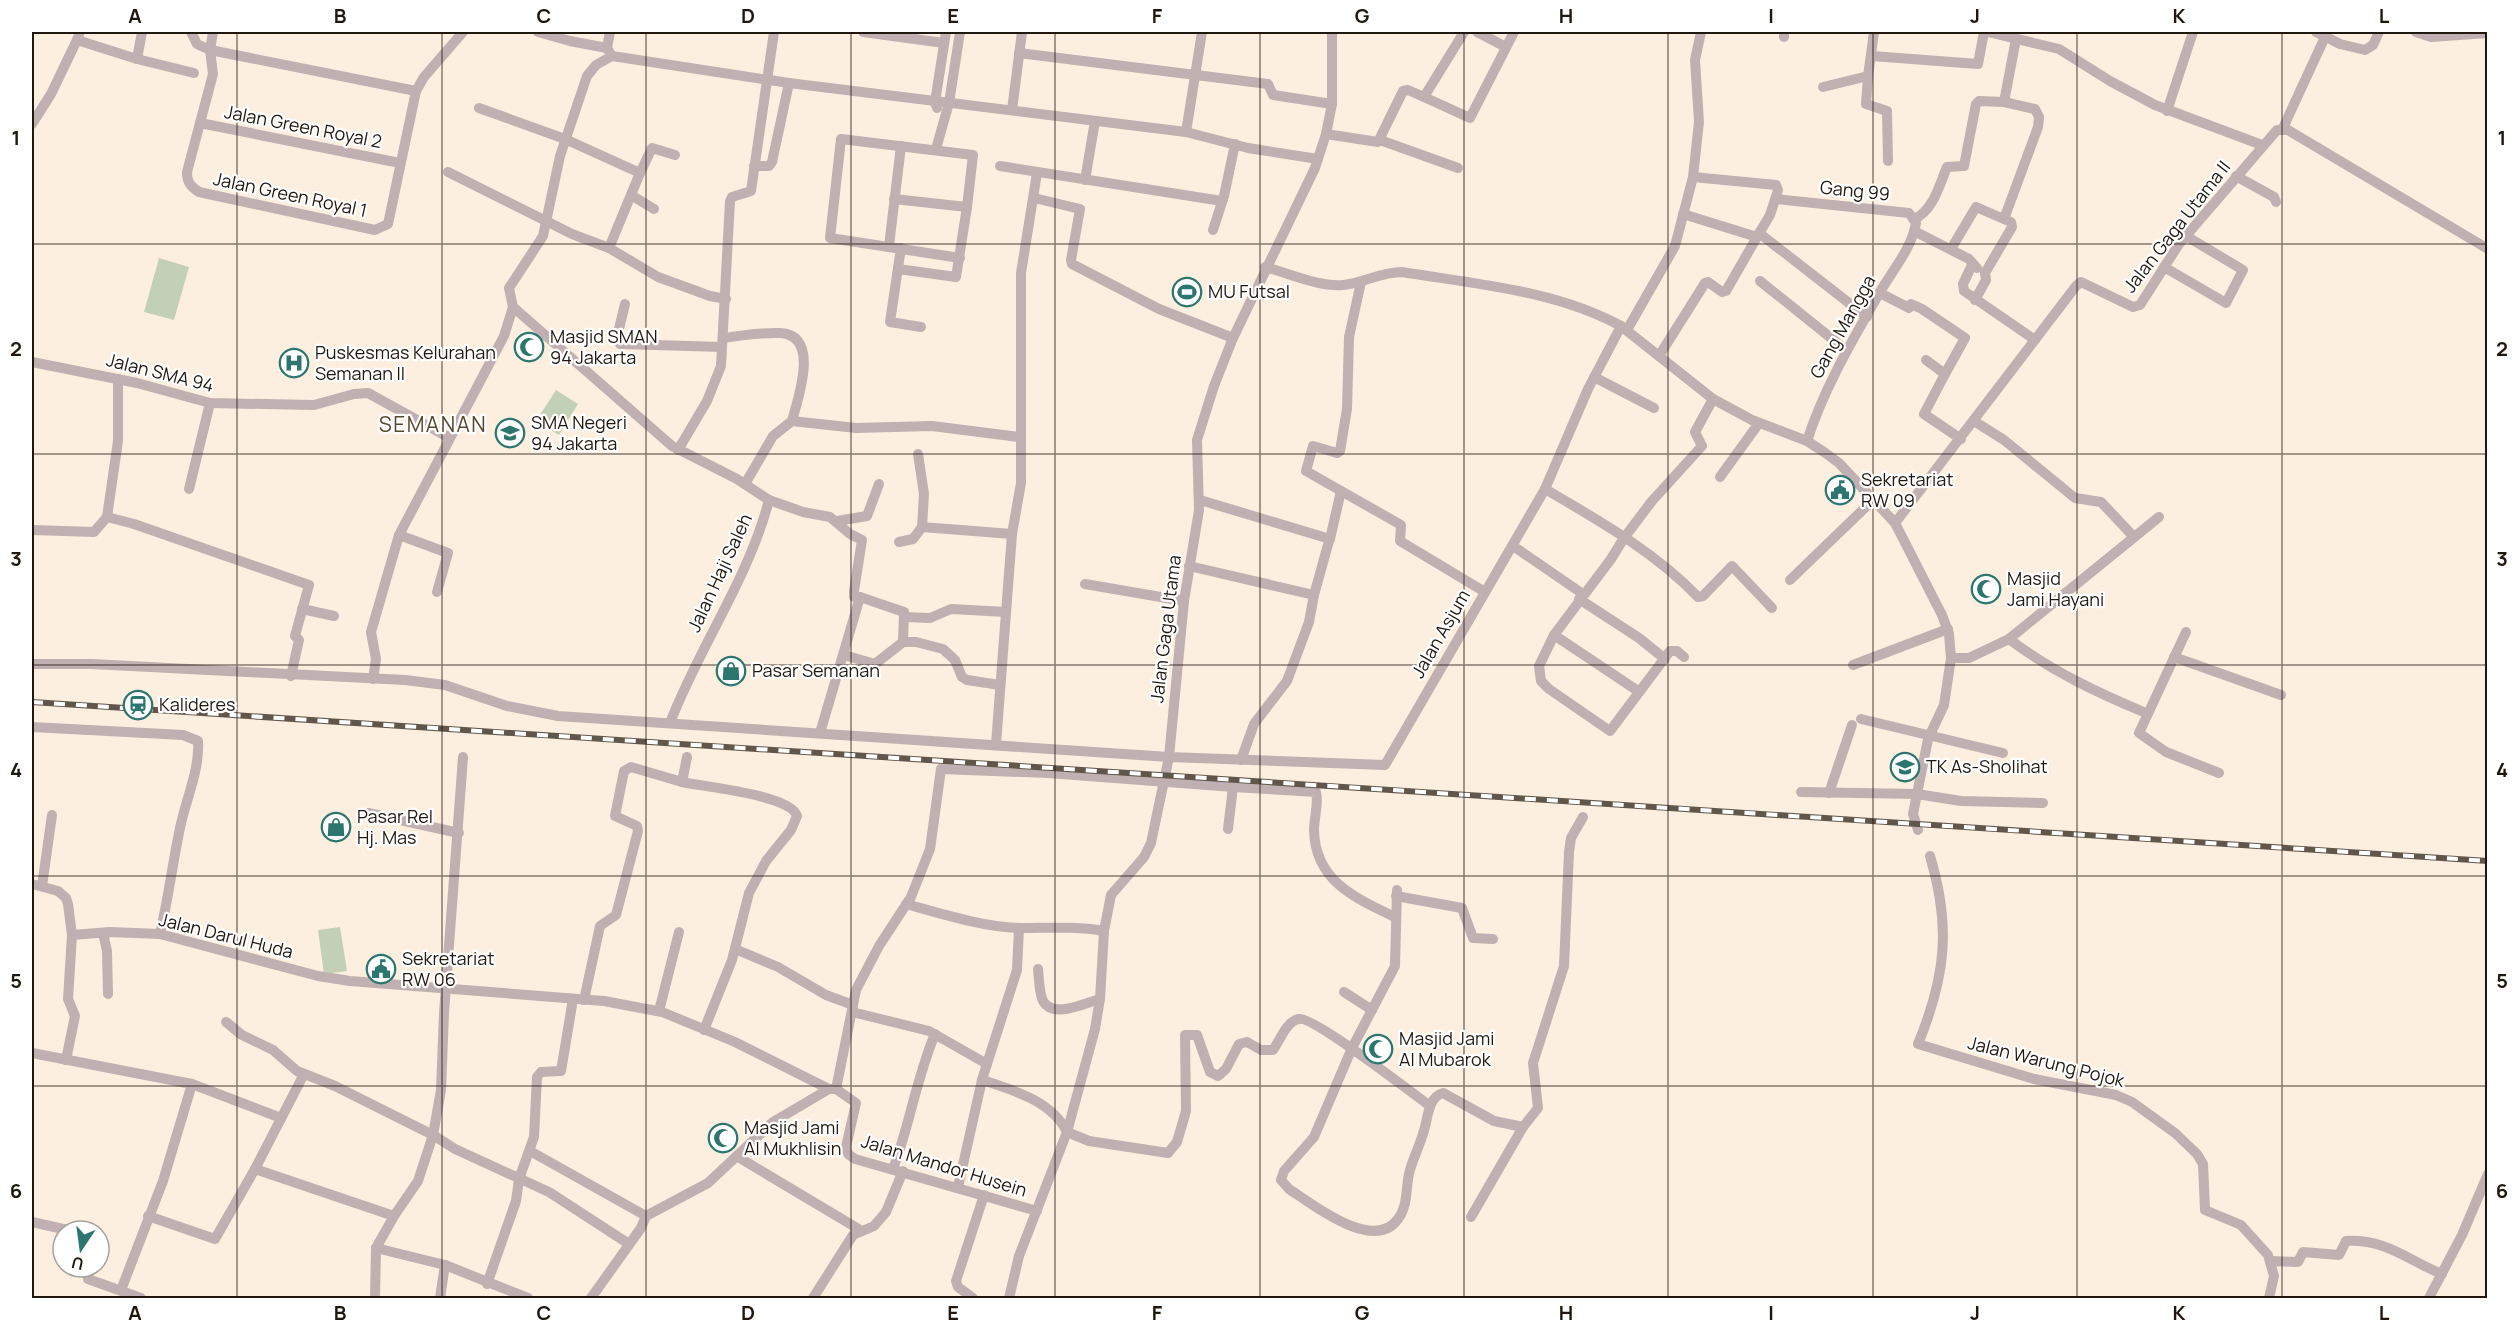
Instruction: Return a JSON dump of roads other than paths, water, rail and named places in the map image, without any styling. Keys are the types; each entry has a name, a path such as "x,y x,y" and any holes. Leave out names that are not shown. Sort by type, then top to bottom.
{"street":[{"path":"136,59 142,32"},
{"path":"191,32 197,44 210,50 416,92 424,77 463,32"},
{"name":"Jalan Green Royal 1","path":"213,32 210,50 213,74 187,180 191,187 199,192 375,230 388,224 416,92"},
{"path":"538,32 610,52 789,83 1186,132 1235,144 1318,159"},
{"path":"374,679 376,659 370,632 399,535 448,437 504,336 513,307 510,288 537,247 547,222 550,191 565,139 587,76 610,52 610,32"},
{"path":"678,450 715,384 721,366 730,201 732,197 750,192 774,32"},
{"path":"863,32 945,37 935,102 938,113 936,149"},
{"path":"936,149 949,103 960,32"},
{"path":"1012,110 1022,32"},
{"path":"1186,132 1202,32"},
{"name":"Jalan Gaga Utama","path":"1169,757 1184,601 1200,500 1197,440 1214,386 1233,338 1318,159 1332,104 1332,32"},
{"path":"1424,97 1464,32"},
{"path":"1477,32 1506,47"},
{"path":"1380,140 1403,91 1408,90 1470,118 1514,32"},
{"name":"Jalan Asjum","path":"1169,757 1376,767 1385,765 1545,489 1594,377 1675,246 1693,177 1699,122 1695,60 1701,32"},
{"path":"1874,32 1866,104 1887,111 1888,161"},
{"path":"1872,56 1978,64 1986,32 2059,49 2119,87 2167,111 2262,146"},
{"path":"2167,111 2193,32"},
{"path":"2379,32 2373,45 2365,50 2321,34 2283,128 2487,249"},
{"path":"2416,32 2431,37 2487,33"},
{"path":"32,124 51,94 79,35 136,59 194,73"},
{"path":"2004,102 2016,39"},
{"path":"1019,53 1268,84 1273,95 1332,104"},
{"path":"1823,87 1868,76"},
{"path":"754,166 769,166 772,162 789,83"},
{"path":"1985,273 1972,265 1969,259 1914,231 1914,219 1929,208 1947,167 1964,166 1976,104 1979,101 2004,102 2035,109 2039,117 2004,219"},
{"path":"479,108 565,139 640,173"},
{"path":"1085,180 1095,120"},
{"name":"Jalan Green Royal 2","path":"200,123 400,163"},
{"name":"Jalan Gaga Utama II","path":"1895,523 2081,282 2137,307 2186,236 2274,132 2283,128"},
{"path":"1326,134 1374,142 1380,140 1458,168"},
{"path":"898,269 956,277 960,258 973,155 841,139 830,238 960,258"},
{"path":"1213,230 1235,144"},
{"path":"889,246 901,146"},
{"path":"609,248 652,148 675,155"},
{"path":"1000,166 1222,201"},
{"path":"448,172 547,222 609,248 658,277 710,296 726,299"},
{"path":"996,744 1012,534 1021,483 1019,437 1021,273 1037,173"},
{"path":"2236,176 2274,197 2276,202"},
{"path":"1659,356 1705,283 1708,282 1722,292 1726,291 1758,235 1776,199 1778,190 1776,185 1693,177"},
{"path":"631,195 654,209"},
{"path":"894,198 967,207"},
{"path":"1034,198 1080,209 1072,264 1160,309 1233,338"},
{"name":"Gang 99","path":"1776,199 1909,213 1914,219"},
{"path":"1951,249 1976,207 2012,222 2012,228 1985,273 1986,280 1975,300"},
{"path":"1683,214 1758,235 1867,317"},
{"name":"Gang Mangga","path":"1807,441 1818,407 1846,350 1867,317 1914,231"},
{"path":"2164,267 2225,303 2244,270 2186,236"},
{"path":"901,248 890,322 921,327"},
{"path":"1972,265 1963,286 1975,300 2035,340"},
{"path":"1265,267 1332,284 1360,282 1382,274 1401,272 1516,290 1559,301 1605,317 1624,328 1713,399 1759,423 1807,441 1839,463 1895,523 1948,629 1951,658 1944,705 1930,734 1913,814 1918,830"},
{"path":"1760,281 1846,350"},
{"path":"1360,282 1348,345 1347,409 1340,451 1337,453 1313,447 1305,470 1401,525 1400,541 1485,592"},
{"path":"1880,293 1909,308 1911,304 1922,309 1965,338 1924,414 1961,440"},
{"path":"625,304 617,337 620,344 723,342 781,333 798,340 801,345 803,375 792,422 772,436 745,484"},
{"name":"Jalan Haji Saleh","path":"513,307 678,450 745,484 769,500 752,549 686,681 670,723"},
{"path":"1926,360 1945,374"},
{"name":"Jalan SMA 94","path":"32,362 118,379 210,403 314,405 354,394 368,393 448,437"},
{"path":"1594,377 1654,408"},
{"path":"32,530 94,532 107,517 118,441 118,379"},
{"path":"1684,657 1672,650 1638,691 1610,731 1569,704 1541,681 1539,671 1554,635 1581,597 1652,501 1701,446 1695,432 1713,399"},
{"path":"189,489 210,403"},
{"path":"1974,421 2004,440 2075,498 2102,502 2134,537"},
{"path":"792,422 830,427 932,426 1019,437"},
{"path":"1720,477 1759,423"},
{"path":"898,542 914,539 922,527 924,494 918,454"},
{"path":"769,500 837,521 867,516 879,484"},
{"path":"1545,489 1624,538 1682,580 1698,597 1703,597 1732,566 1772,608"},
{"path":"1240,760 1254,724 1287,681 1309,622 1341,490"},
{"path":"1200,500 1330,539"},
{"path":"1790,580 1874,500"},
{"path":"107,517 134,524 309,585 295,636 299,640 291,676"},
{"path":"1951,658 1969,658 2009,639 2159,517"},
{"path":"837,521 846,532 862,540 854,597 899,609 905,616 930,618 951,609 1006,612"},
{"path":"922,527 1012,534"},
{"path":"399,535 448,553 438,592"},
{"path":"1513,546 1665,659"},
{"path":"1189,566 1314,595"},
{"path":"1086,584 1184,601"},
{"path":"820,733 860,597"},
{"path":"302,609 334,616"},
{"path":"903,642 905,616"},
{"path":"1853,665 1948,629"},
{"path":"2186,632 2138,731 2140,736 2166,752 2219,773"},
{"path":"1554,635 1638,691"},
{"path":"2009,639 2028,654 2093,691 2146,713"},
{"path":"844,655 875,664 903,642 916,642 943,649 955,660 962,677 967,680 1000,685"},
{"path":"2174,657 2281,695"},
{"path":"32,664 92,664 374,679 445,685 507,706 558,716 1169,757"},
{"path":"1829,793 1856,722 1930,734 2003,753"},
{"path":"32,727 183,735 198,741 195,768 179,831 169,898 160,934"},
{"path":"375,1299 376,1248 418,1181 433,1135 441,1090 463,757"},
{"path":"682,782 687,757"},
{"name":"Jalan Mandor Husein","path":"1010,1299 1019,1256 1067,1132 1095,1029 1100,999 1104,931 1111,895 1144,857 1151,843 1166,781 1169,757"},
{"path":"487,1284 516,1201 519,1179 534,1137 537,1077 541,1072 561,1071 600,926 616,915 638,831 637,826 615,816 624,771 631,767 682,782 744,793 787,804 796,813 794,824 766,861 749,893 735,949 704,1030"},
{"path":"591,1299 646,1216 708,1183 773,1122 832,1089 853,1009 855,990 879,946 906,904 930,849 941,769 1316,792 1316,843 1328,875 1355,897 1395,917"},
{"path":"1228,829 1233,787"},
{"path":"1801,792 1917,794 1961,801 2043,803"},
{"path":"368,813 459,833"},
{"path":"51,815 37,885 58,891 66,898 72,935 68,999 75,1016 66,1060"},
{"path":"1471,1217 1523,1126 1538,1108 1533,1063 1564,966 1569,852 1571,838 1583,817"},
{"name":"Jalan Warung Pojok","path":"1930,856 1945,918 1942,960 1935,998 1918,1044 2034,1079 2116,1095 2132,1102 2197,1154 2203,1164 2205,1204 2208,1213 2229,1218 2241,1225 2271,1262"},
{"path":"1493,939 1473,938 1462,908 1397,893 1395,966 1352,1048 1314,1137 1303,1152 1287,1165 1281,1180 1289,1189 1352,1228 1385,1229 1398,1220 1404,1208 1409,1171 1418,1152 1430,1106 1436,1096 1443,1093 1494,1121 1523,1126"},
{"path":"906,904 980,922 1019,928 1066,927 1104,931"},
{"path":"958,1187 982,1080 1017,970 1019,928"},
{"path":"659,1011 679,932"},
{"path":"103,933 107,951 108,994"},
{"name":"Jalan Darul Huda","path":"72,935 160,934 318,976 350,981 579,999 659,1011 735,1042 856,1103 846,1147"},
{"path":"735,949 778,967 853,1009 935,1034 987,1064"},
{"path":"1038,969 1043,1001 1052,1010 1100,999"},
{"path":"1344,992 1372,1010"},
{"path":"982,1080 1016,1091 1040,1104 1061,1120 1067,1132 1089,1141 1160,1152 1172,1150 1186,1111 1184,1039 1187,1034 1198,1036 1210,1072 1215,1076 1223,1073 1239,1044 1247,1042 1261,1050 1272,1050 1287,1028 1297,1019 1302,1018 1352,1048 1430,1106"},
{"path":"226,1022 242,1035 273,1050 285,1063 304,1074 335,1086 433,1135 455,1149 549,1192 629,1244"},
{"path":"813,1299 849,1239 874,1226 886,1212 898,1170 920,1070 935,1034"},
{"path":"32,1053 192,1084 281,1118"},
{"path":"148,1216 215,1239 255,1169 304,1074"},
{"path":"121,1290 177,1142 192,1084"},
{"name":"Jalan Mandor Husein","path":"846,1147 848,1154 855,1159 1037,1210"},
{"path":"530,1151 646,1216"},
{"path":"738,1157 862,1231"},
{"path":"255,1169 394,1216"},
{"path":"2429,1299 2487,1174"},
{"path":"973,1299 958,1287 956,1281 984,1196"},
{"path":"32,1222 51,1226"},
{"path":"2269,1299 2274,1276 2271,1262 2298,1262 2303,1252 2338,1255 2346,1241 2360,1241 2406,1254 2416,1264 2442,1274"},
{"path":"376,1248 445,1265 528,1299"},
{"path":"440,1299 445,1265"},
{"path":"100,1279 141,1299"}],"railway":[{"path":"32,702 2488,861"}],"place":[{"name":"MU Futsal","path":"1187,292"},
{"name":"Masjid SMAN 94 Jakarta","path":"529,347"},
{"name":"Puskesmas Kelurahan Semanan II","path":"294,363"},
{"name":"SMA Negeri 94 Jakarta","path":"510,433"},
{"name":"Sekretariat RW 09","path":"1840,490"},
{"name":"Masjid Jami Hayani","path":"1986,589"},
{"name":"Pasar Semanan","path":"731,671"},
{"name":"Kalideres","path":"138,705"},
{"name":"TK As-Sholihat","path":"1905,767"},
{"name":"Pasar Rel Hj. Mas","path":"336,827"},
{"name":"Sekretariat RW 06","path":"381,969"},
{"name":"Masjid Jami Al Mubarok","path":"1378,1049"},
{"name":"Masjid Jami Al Mukhlisin","path":"723,1138"}],"district":[{"name":"SEMANAN","path":"433,425"}]}
